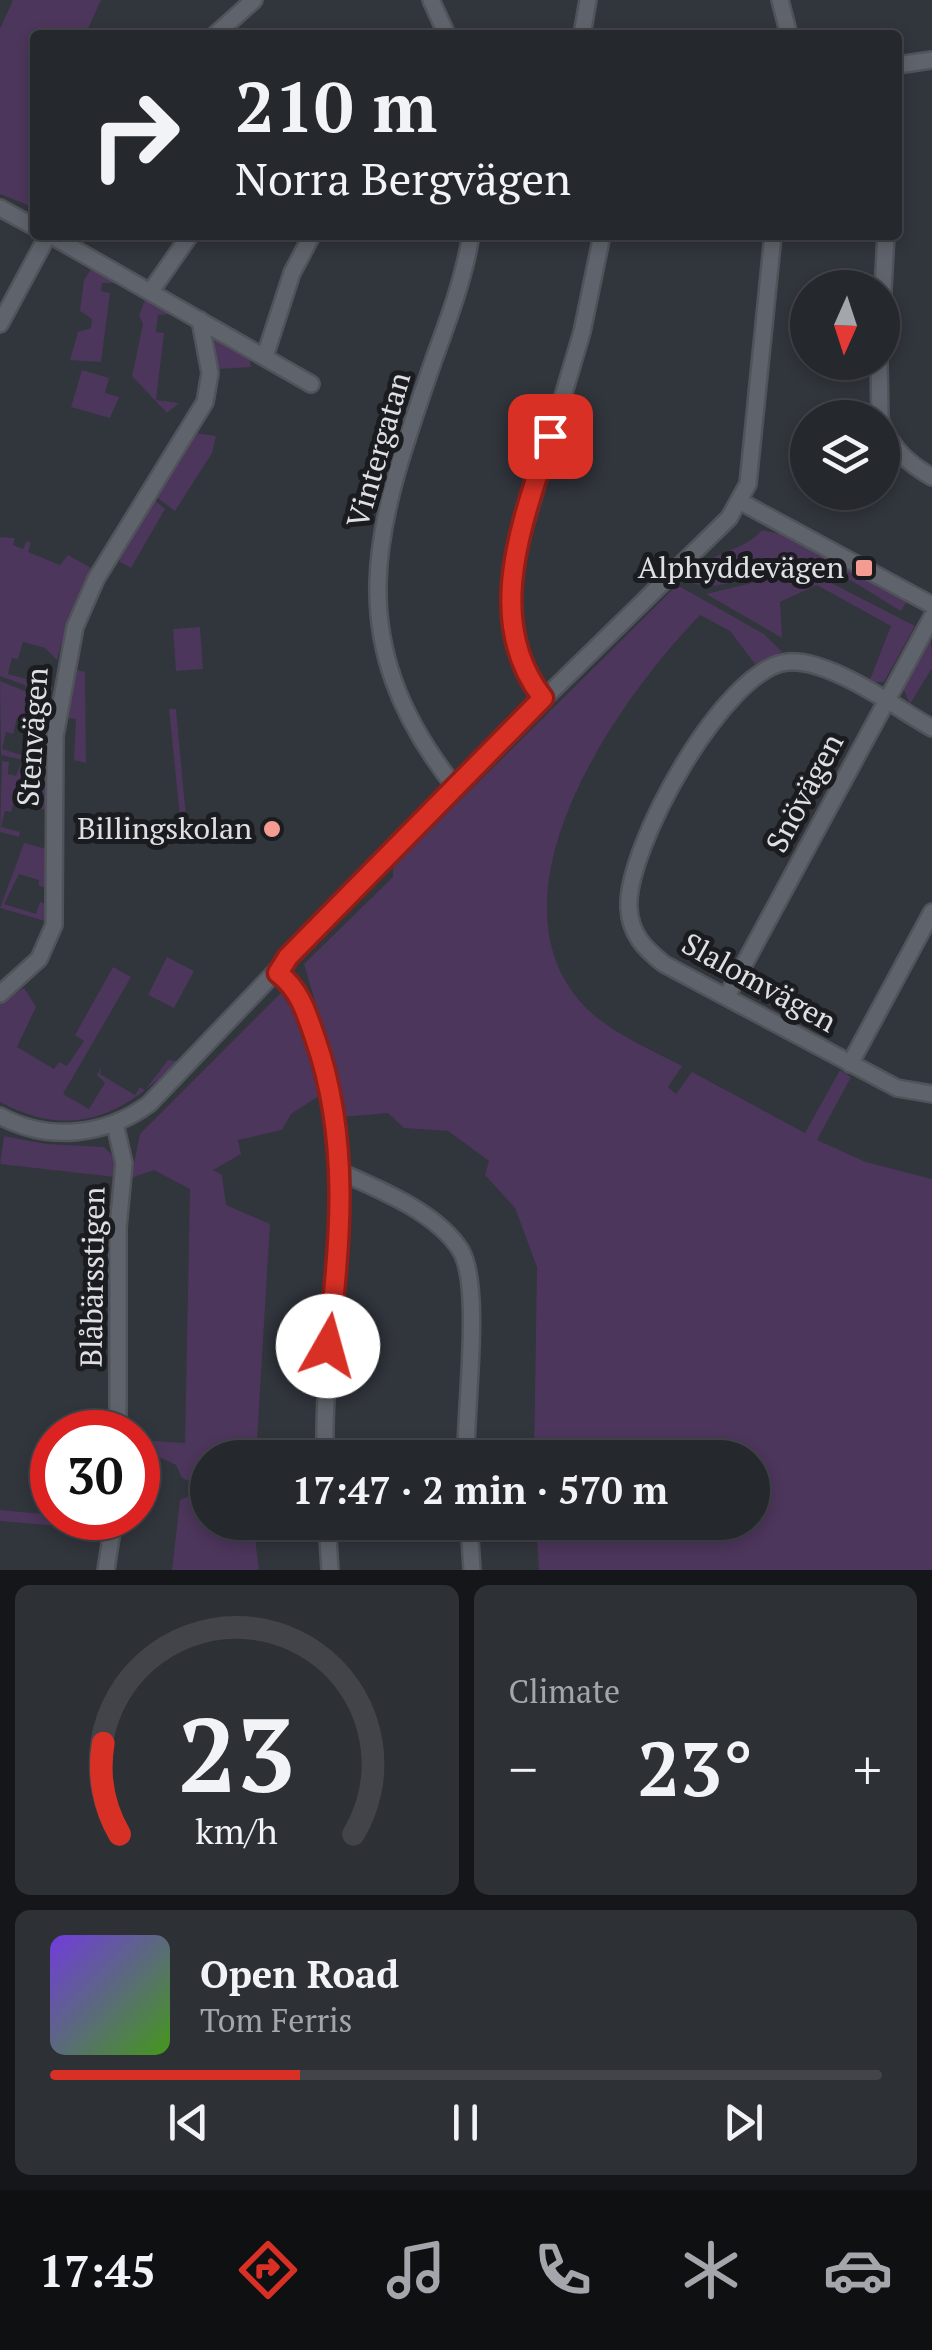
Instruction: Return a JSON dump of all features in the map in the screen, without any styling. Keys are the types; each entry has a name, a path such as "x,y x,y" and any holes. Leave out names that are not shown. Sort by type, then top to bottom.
{"street":[{"path":"221,30 254,0"},
{"path":"431,0 445,30"},
{"path":"583,30 588,0"},
{"path":"780,0 788,30"},
{"path":"902,64 932,60"},
{"path":"0,208 30,223"},
{"path":"0,324 46,240"},
{"path":"58,240 311,384"},
{"path":"151,291 187,240"},
{"path":"266,356 292,273 309,240"},
{"name":"Vintergatan","path":"455,787 402,708 383,642 376,588 388,494 455,300 470,240"},
{"path":"543,698 517,656 511,596 514,562 582,332 601,240"},
{"path":"0,1116 19,1125 66,1132 116,1124 166,1089 455,787 741,502 748,484 772,240"},
{"path":"884,270 886,240"},
{"name":"Stenvägen","path":"0,994 39,960 54,925 53,764 70,644 96,579 205,402 210,373 200,320"},
{"path":"900,454 932,476"},
{"path":"741,502 932,605"},
{"name":"Snövägen","path":"727,996 932,617"},
{"name":"Slalomvägen","path":"932,728 817,666 788,662 772,665 718,714 678,772 637,865 628,907 633,929 644,948 664,964 896,1088 932,1094"},
{"path":"850,1064 932,912"},
{"path":"278,973 297,990 328,1078 340,1172 340,1238 326,1366 325,1440"},
{"name":"Blåbärsstigen","path":"116,1124 124,1164 118,1228 118,1410"},
{"path":"340,1172 443,1229 460,1250 470,1284 466,1440"},
{"path":"106,1570 111,1540"},
{"path":"328,1540 330,1570"},
{"path":"470,1540 472,1570"}],"shaded area":[{"path":"13,0 101,0 87,30 30,30 30,206 0,194 0,29"},
{"path":"92,268 114,283 102,283 101,291 110,293 101,362 70,360 78,332 91,328 92,319 80,311 84,280"},
{"path":"145,300 173,314 158,315 156,332 164,333 156,400 179,403 167,413 132,376 143,324 139,315"},
{"path":"217,337 249,356 251,367 218,369 212,338"},
{"path":"82,370 109,378 105,393 119,397 110,418 71,407"},
{"path":"195,433 216,436 212,453 175,511 155,496"},
{"path":"153,499 165,509 131,568 120,562 119,556"},
{"path":"762,530 788,536 907,601 901,611 841,575 804,564 714,586 684,580 703,563 744,544"},
{"path":"0,537 15,538 13,545 23,549 27,541 31,543 28,552 60,565 68,555 91,568 68,620 57,660 45,648 23,642 18,659 12,658 8,674 41,683 45,671 52,674 52,695 0,676"},
{"path":"806,570 915,626 884,682 869,682 891,626 817,585 780,602 782,638 706,594"},
{"path":"677,585 764,634 782,652 755,664 730,631 700,615 668,650 603,741 576,792 556,846 547,898 552,948 574,994 596,1017 682,1066 668,1087 676,1094 692,1072 805,1133 840,1070 851,1077 817,1140 866,1162 932,1179 932,1570 539,1570 537,1540 770,1540 770,1440 534,1440 537,1267 515,1208 485,1175 489,1161 448,1131 404,1128 388,1113 342,1117 331,1056 304,964 393,877 393,867"},
{"path":"200,627 203,669 176,671 173,629"},
{"path":"931,635 932,668 910,704 903,688"},
{"path":"74,669 85,672 86,763 74,760 76,719 67,718"},
{"path":"0,681 52,702 48,733 37,729 37,724 17,718 13,734 6,732 2,749 35,759 39,747 44,748 45,765 1,755"},
{"path":"169,709 176,709 186,817 180,817"},
{"path":"2,761 9,762 8,774 16,776 20,766 44,771 46,810 36,808 37,802 16,795 11,812 5,811 1,827 20,832 19,837 0,832"},
{"path":"24,843 47,849 48,888 39,886 39,880 19,874 4,904 36,914 40,902 46,904 45,921 0,908"},
{"path":"167,957 194,971 174,1008 148,995"},
{"path":"113,967 131,977 63,1094 89,1109 105,1083 97,1075 102,1066 100,1074 135,1095 140,1087 145,1090 117,1108 74,1120 26,1114 0,1102 0,1003 24,988 36,1007 17,1047 54,1069 59,1062 67,1066 84,1041 75,1035"},
{"path":"281,993 310,1038 319,1096 291,1114 282,1130 238,1140 241,1154 213,1170 222,1175 226,1205 270,1224 257,1440 190,1440 190,1482 182,1478 176,1465 160,1457 160,1441 185,1443 190,1189 154,1170 131,1178 140,1134"},
{"path":"168,1060 177,1061 157,1080 146,1089"},
{"path":"4,1136 46,1144 104,1147 115,1158 115,1177 0,1164"},
{"path":"190,1496 190,1540 255,1540 259,1570 172,1570 180,1500"},
{"path":"0,1510 30,1513 30,1524 0,1521"}],"place":[{"name":"Alphyddevägen","path":"864,568"},
{"name":"Billingskolan","path":"272,829"}],"route":[{"path":"328,1346 340,1238 336,1124 328,1078 306,1010 297,990 278,973 288,957 543,698 527,678 517,656 511,596 524,519 550,436"}]}
